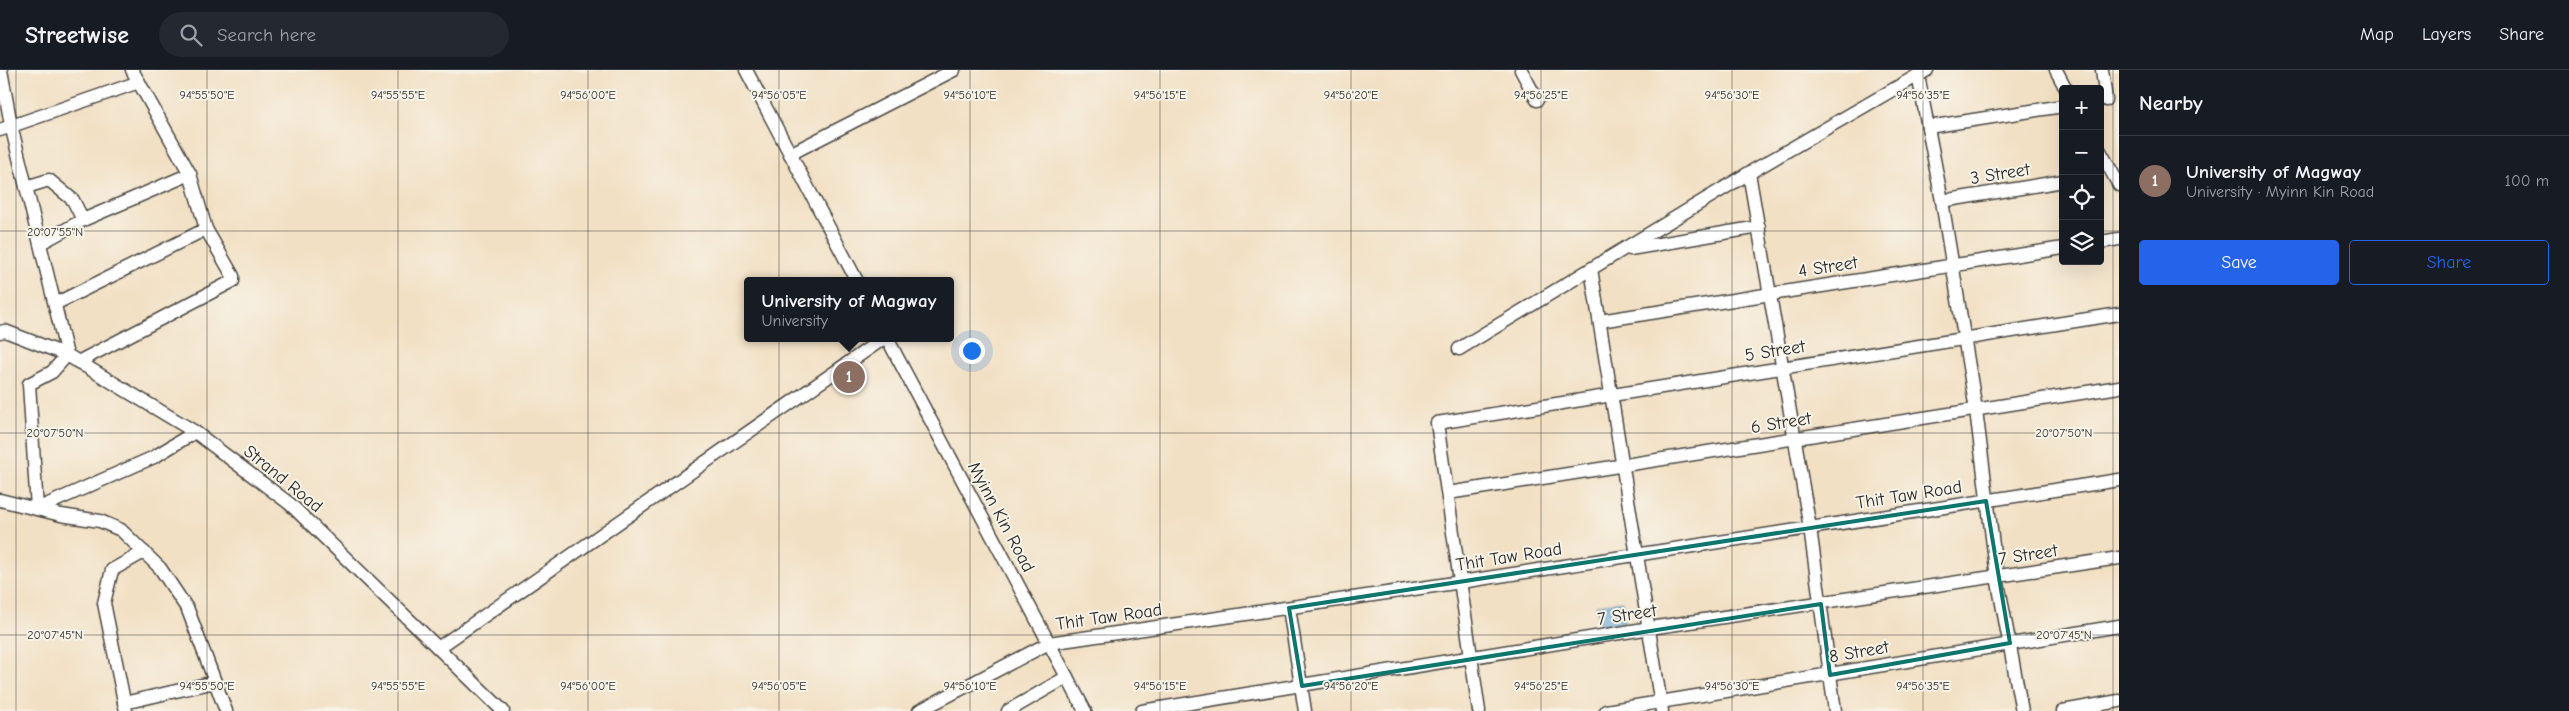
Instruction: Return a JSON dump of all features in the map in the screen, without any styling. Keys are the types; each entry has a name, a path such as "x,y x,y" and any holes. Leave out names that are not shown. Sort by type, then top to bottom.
{"street":[{"path":"2,70 6,127 26,187 67,355 52,372 29,384 37,509"},
{"path":"78,362 233,282 233,276 206,229 190,174 132,70"},
{"path":"746,70 855,277"},
{"path":"790,154 954,70"},
{"path":"1521,70 1537,100"},
{"path":"2056,70 2064,85"},
{"path":"2102,70 2102,85"},
{"path":"1459,350 1749,173 1922,73 1928,126 1976,410 1997,577 2022,711"},
{"path":"6,127 139,82"},
{"path":"2104,100 2119,98"},
{"path":"1928,126 2059,107"},
{"path":"2104,159 2119,185"},
{"path":"1749,173 1810,528 1835,711"},
{"path":"40,243 82,220 190,174"},
{"path":"26,187 49,180 73,200 82,220"},
{"name":"3 Street","path":"1942,201 2059,182"},
{"path":"1622,250 1758,227"},
{"path":"55,304 206,229"},
{"path":"2104,241 2119,239"},
{"name":"4 Street","path":"1600,320 2059,249"},
{"path":"1591,269 1662,707"},
{"name":"5 Street","path":"1448,493 1437,423 2119,314"},
{"name":"Strand Road","path":"0,332 5,331 67,355 195,432 290,504 503,711"},
{"path":"438,648 880,342"},
{"name":"Myinn Kin Road","path":"888,342 1085,711"},
{"name":"6 Street","path":"1448,493 2119,388"},
{"path":"37,509 154,457 195,432"},
{"name":"Thit Taw Road","path":"919,711 1049,643 1461,582 2119,480"},
{"path":"1448,493 1480,711"},
{"path":"0,500 100,521 122,530 160,568 188,610 226,711"},
{"path":"144,552 112,570 104,604 125,707 215,682"},
{"name":"7 Street","path":"1142,711 1650,628 1821,604 2119,558"},
{"path":"1289,608 1305,711"},
{"name":"8 Street","path":"1606,711 1662,707 1830,674 2119,626"},
{"path":"1008,711 1067,677"},
{"path":"2063,711 2119,701"}],"highlighted area":[{"path":"1986,501 2010,643 1830,675 1821,604 1302,686 1289,608"}],"water":[{"path":"1622,601 1625,622 1600,626 1596,605"}],"place":[{"name":"University of Magway","path":"849,377"}]}
